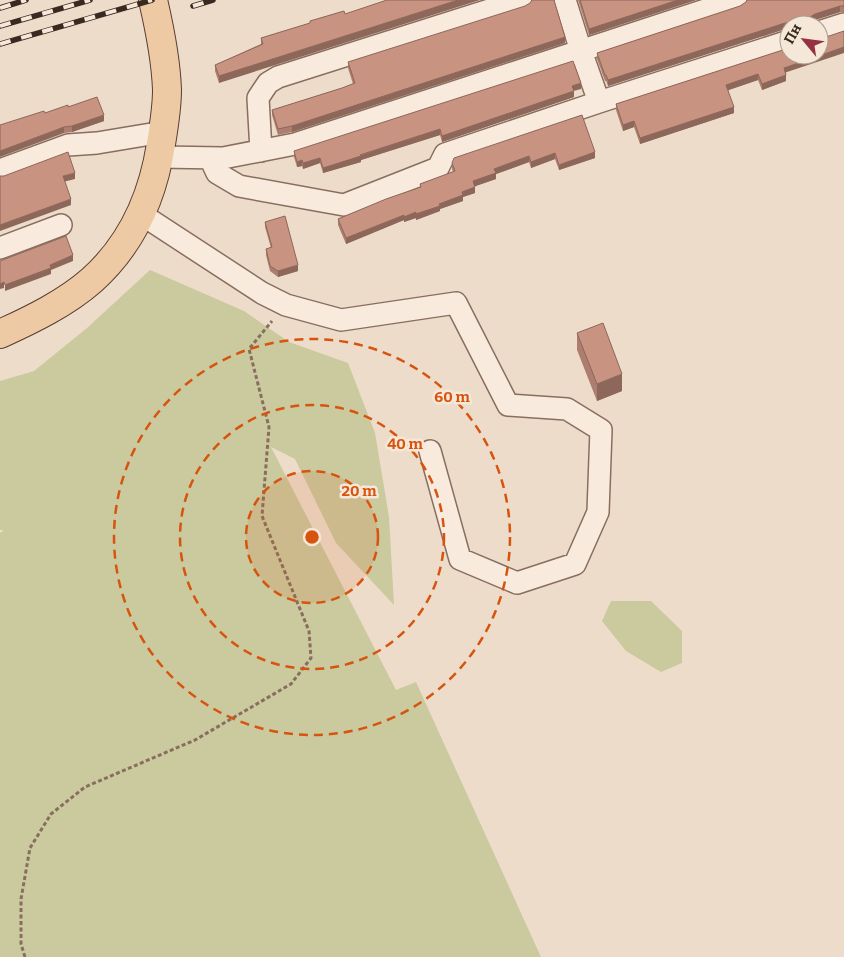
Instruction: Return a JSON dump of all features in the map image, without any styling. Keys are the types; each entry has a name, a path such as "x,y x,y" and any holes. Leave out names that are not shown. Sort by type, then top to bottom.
{"main road":[{"path":"0,334 45,312 91,280 120,250 141,214 152,187 166,109 166,76 153,0"}],"lane":[{"path":"261,151 258,98 272,80 521,0"},
{"path":"565,0 599,102"},
{"path":"0,170 68,145 161,144 210,158 223,158 295,144 736,0"},
{"path":"829,29 844,24"},
{"path":"210,158 217,174 239,186 344,205 438,168 445,154 779,44"},
{"path":"141,214 262,293 286,305 341,320 456,304 508,405 567,409 601,430 598,512 575,564 517,583 460,558 430,451"},
{"path":"0,248 61,225"}],"path":[{"path":"25,957 21,944 22,891 30,848 51,814 85,787 195,740 291,684 311,658 309,631 262,516 269,427 249,349 286,305"}],"shaded area":[{"path":"150,270 244,311 289,342 348,363 375,433 389,517 394,605 336,543 295,459 271,447 396,690 416,682 541,957 0,957 0,533 4,530 0,530 0,381 34,371 87,328"},
{"path":"611,601 651,601 682,631 682,663 661,672 626,651 602,621"}],"building":[{"path":"387,0 458,0 219,76 215,65 263,44 261,38 310,23 310,21 344,11 345,14"},
{"path":"532,0 554,0 565,37 278,129 272,110 355,83 348,62 525,6"},
{"path":"580,0 678,0 589,29"},
{"path":"747,0 844,0 844,6 813,15 779,15 779,25 608,80 605,75 597,53 740,6"},
{"path":"844,31 844,47 829,52 829,36"},
{"path":"779,51 779,65 793,65 784,68 786,75 762,84 758,74 726,85 734,107 640,138 634,121 623,125 616,104"},
{"path":"573,61 581,83 572,86 574,91 442,136 440,129 323,168 320,158 303,163 302,160 297,162 294,151"},
{"path":"97,97 104,115 64,127 0,151 0,125 44,111 45,113 68,105 68,107"},
{"path":"582,115 595,152 559,165 555,153 531,162 529,156 494,169 496,173 473,181 475,187 462,192 463,195 439,204 440,206 404,217 404,215 346,238 338,219 421,187 420,184 455,171 452,163 454,158"},
{"path":"68,152 75,173 63,176 71,199 0,225 0,176"},
{"path":"285,216 298,265 278,271 270,266 266,249 272,247 265,222"},
{"path":"66,236 73,255 50,265 51,268 5,285 4,282 0,284 0,261"},
{"path":"603,323 622,374 597,384 577,333"}],"railway":[{"path":"0,8 26,0"},
{"path":"0,26 90,0"},
{"path":"0,44 152,0"},
{"path":"193,6 213,0"}]}
